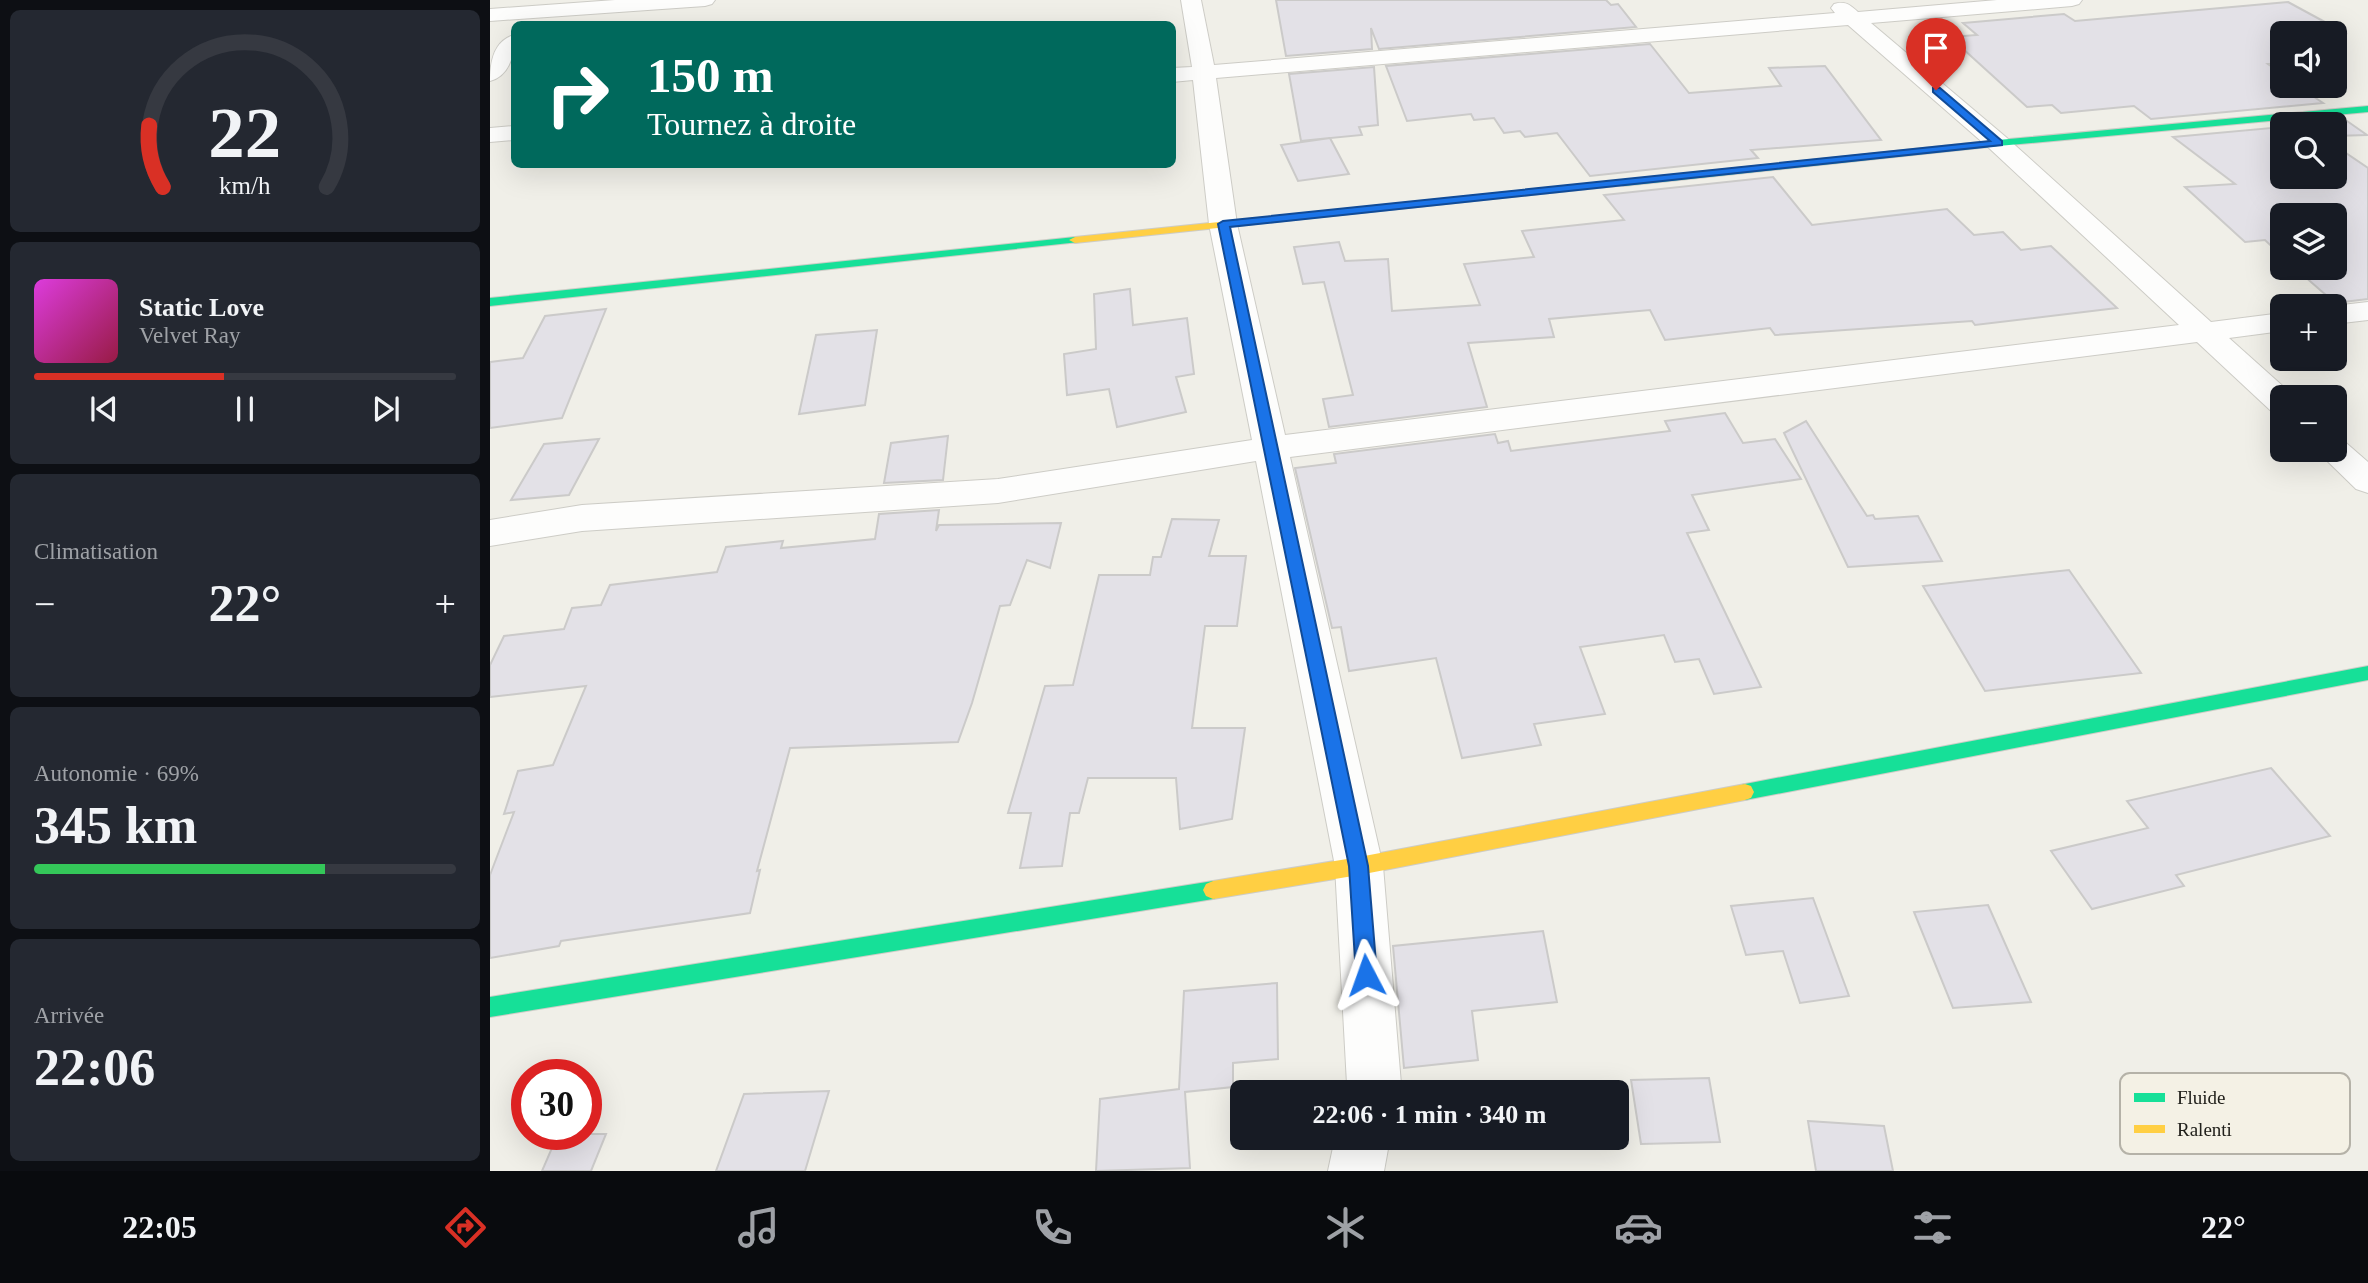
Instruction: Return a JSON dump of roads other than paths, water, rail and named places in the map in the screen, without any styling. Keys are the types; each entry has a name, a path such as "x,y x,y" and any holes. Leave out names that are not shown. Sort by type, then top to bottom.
{"street":[{"path":"490,15 705,0"},
{"path":"1191,0 1188,74 1223,224 1359,866 1374,1080"},
{"path":"1832,0 1998,143 2270,392"},
{"path":"1188,74 2072,0"},
{"path":"490,74 511,46"},
{"path":"490,302 1998,143 2368,109"},
{"path":"490,135 511,133"},
{"path":"2347,313 2368,311"},
{"path":"490,533 582,518 998,491 1269,448 2270,324"},
{"path":"2347,462 2368,481"},
{"path":"490,1007 1359,866 2368,673"},
{"path":"1356,1171 1360,1150"}]}
